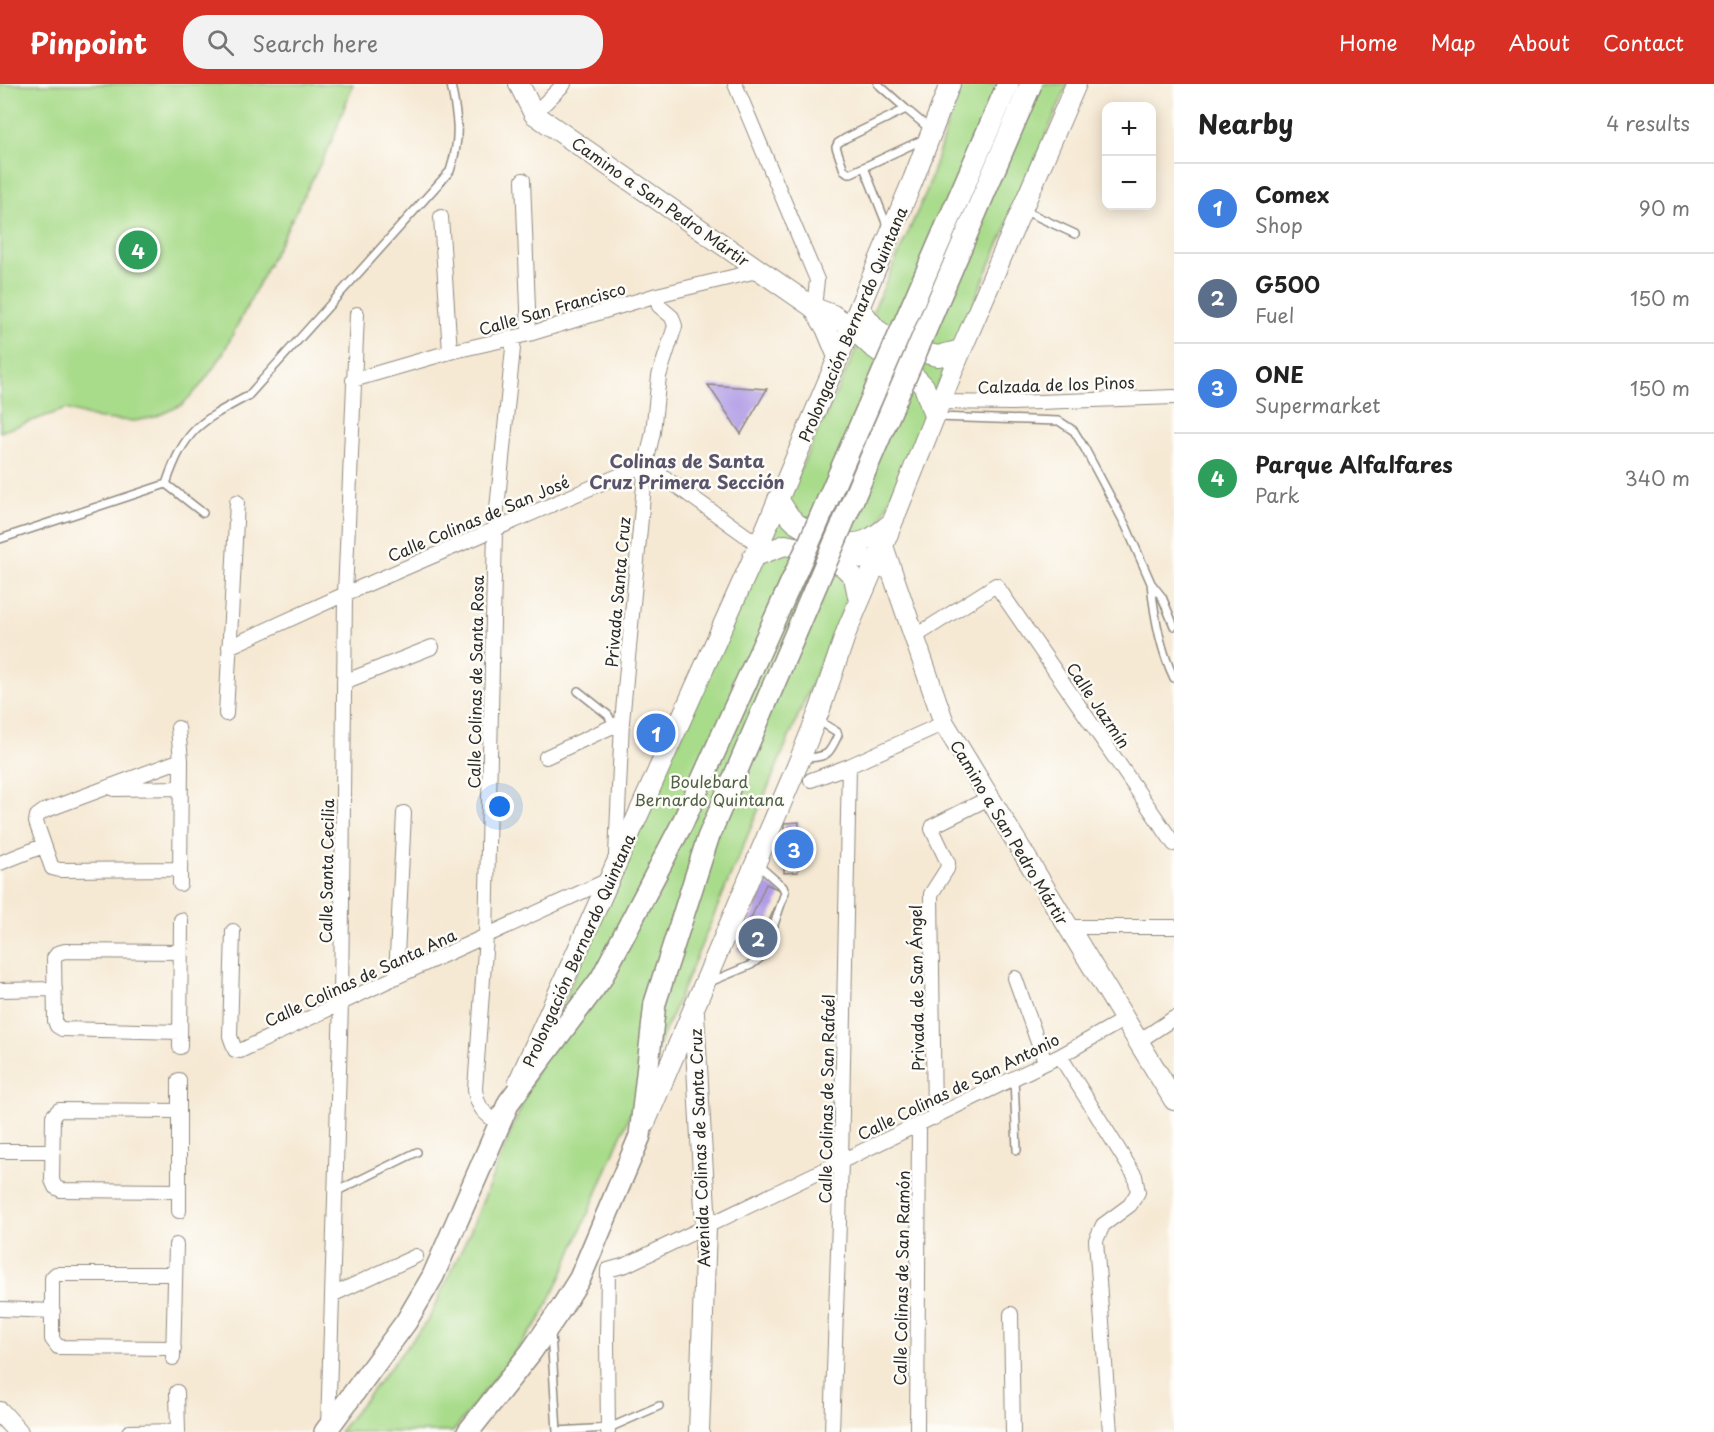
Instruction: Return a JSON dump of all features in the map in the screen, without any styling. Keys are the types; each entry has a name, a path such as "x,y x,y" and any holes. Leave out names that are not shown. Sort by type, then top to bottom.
{"main road":[{"path":"509,1102 601,979 682,824 813,532 1008,84"},
{"path":"468,1432 531,1352 580,1278 640,1136 655,1002 708,838 1031,84"},
{"name":"Prolongación Bernardo Quintana","path":"326,1430 406,1322 433,1276 509,1102"}],"street":[{"name":"Camino a San Pedro Mártir","path":"519,84 534,114 814,308 833,315 851,327 885,356 898,363 924,386 936,412"},
{"path":"534,114 564,84"},
{"path":"735,84 817,280 814,308"},
{"name":"Prolongación Bernardo Quintana","path":"509,1102 756,551 859,308 950,84"},
{"path":"640,1136 800,759 860,601 883,560 892,522 961,350 1076,84"},
{"path":"524,180 529,334"},
{"path":"441,217 450,352"},
{"name":"Calle San Francisco","path":"353,380 450,352 529,334 657,295 761,270"},
{"name":"Privada Santa Cruz","path":"612,873 618,724 646,464 653,432 659,376 675,326 672,317 659,306 657,295"},
{"name":"Camino a San Pedro Mártir","path":"814,308 826,328 838,357"},
{"path":"859,308 876,329 904,348 938,356 961,350"},
{"name":"Calle Santa Cecilia","path":"326,1430 340,1003 345,594 357,314"},
{"name":"Calle Colinas de Santa Rosa","path":"499,1124 480,1110 475,1089 486,937 495,529 514,338"},
{"path":"838,357 885,356"},
{"name":"Calzada de los Pinos","path":"936,412 1012,404 1174,397"},
{"path":"646,464 756,551 785,544 818,552 844,567 854,577 860,601"},
{"name":"Calle Colinas de San José","path":"229,647 345,594 646,464"},
{"path":"778,499 796,524 830,544 883,560"},
{"path":"226,714 237,502"},
{"path":"830,544 853,544 872,539 892,522"},
{"name":"Camino a San Pedro Mártir","path":"883,560 914,637 944,723 1173,1095"},
{"name":"Calle Jazmín","path":"914,637 996,585 1174,844"},
{"path":"344,682 432,647"},
{"path":"811,780 849,766 944,723"},
{"path":"546,757 618,724"},
{"path":"178,728 181,760 180,884"},
{"path":"180,869 60,870 52,868 36,822 37,816 44,811 181,760"},
{"name":"Calle Colinas de San Rafaél","path":"832,1432 841,1161 849,766"},
{"path":"104,790 181,788"},
{"name":"Privada de San Ángel","path":"934,1118 931,894 948,866 933,834 933,826 990,798"},
{"path":"396,977 404,813"},
{"path":"0,863 43,846"},
{"name":"Calle Colinas de Santa Ana","path":"233,931 230,1036 235,1050 244,1050 340,1003 486,937 612,873"},
{"path":"181,920 181,952 180,1040 62,1029 57,1026 54,958 61,951 181,952"},
{"path":"1069,927 1174,927"},
{"path":"1015,978 1046,1062"},
{"path":"0,990 55,989"},
{"name":"Avenida Colinas de Santa Cruz","path":"694,1008 706,1227 699,1432"},
{"path":"1139,1041 1174,1018"},
{"name":"Calle Colinas de San Antonio","path":"608,1430 608,1270 626,1265 934,1118 1060,1056 1125,1019"},
{"path":"1060,1056 1135,1176 1138,1192 1130,1205 1103,1225 1096,1240 1110,1432"},
{"path":"179,1080 179,1211"},
{"path":"179,1191 58,1189 52,1180 52,1151 53,1116 59,1110 180,1111"},
{"name":"Calle Colinas de San Ramón","path":"916,1432 919,1125"},
{"path":"0,1151 52,1151"},
{"path":"175,1274 56,1274 52,1278 52,1340 58,1347 173,1353 176,1245"},
{"path":"332,1295 416,1256"},
{"path":"0,1309 53,1311"},
{"path":"1011,1314 1013,1432"},
{"path":"129,1432 178,1431 177,1392"},
{"path":"0,1412 18,1432"}],"lane":[{"path":"878,84 906,110 931,134 864,167 848,173 844,170 837,151 838,143 906,110"},
{"path":"166,484 176,455 190,434 213,415 248,396 450,171 455,156 459,122 451,85"},
{"path":"864,167 890,233"},
{"path":"1021,209 1076,234"},
{"path":"936,412 1059,422 1074,431 1126,526 1151,583 1162,597 1174,626"},
{"path":"166,484 202,513"},
{"path":"0,539 166,484"},
{"path":"1151,583 1154,611 1174,678"},
{"path":"578,691 618,724"},
{"path":"703,986 751,965 764,955 785,892 783,887 756,863"},
{"path":"1014,1078 1017,1150"},
{"path":"335,1192 417,1152"},
{"path":"550,1325 557,1432 608,1430 659,1406"}],"green space":[{"path":"0,84 353,84 331,143 221,357 201,385 182,405 155,417 135,421 99,419 66,409 0,432"},
{"name":"Boulebard Bernardo Quintana","path":"960,84 1068,84 929,406 562,1275 539,1321 453,1432 339,1432 428,1320 470,1232 660,768 851,361 927,190"}],"building":[{"path":"708,385 767,389 741,434"},
{"path":"799,822 798,872 784,873 784,823"},
{"path":"766,884 782,891 753,957 737,950"}],"place":[{"name":"Parque Alfalfares","path":"138,250"},
{"name":"Comex","path":"656,733"},
{"name":"ONE","path":"794,849"},
{"name":"G500","path":"758,938"}],"district":[{"name":"Colinas de Santa Cruz Primera Sección","path":"687,470"}]}
